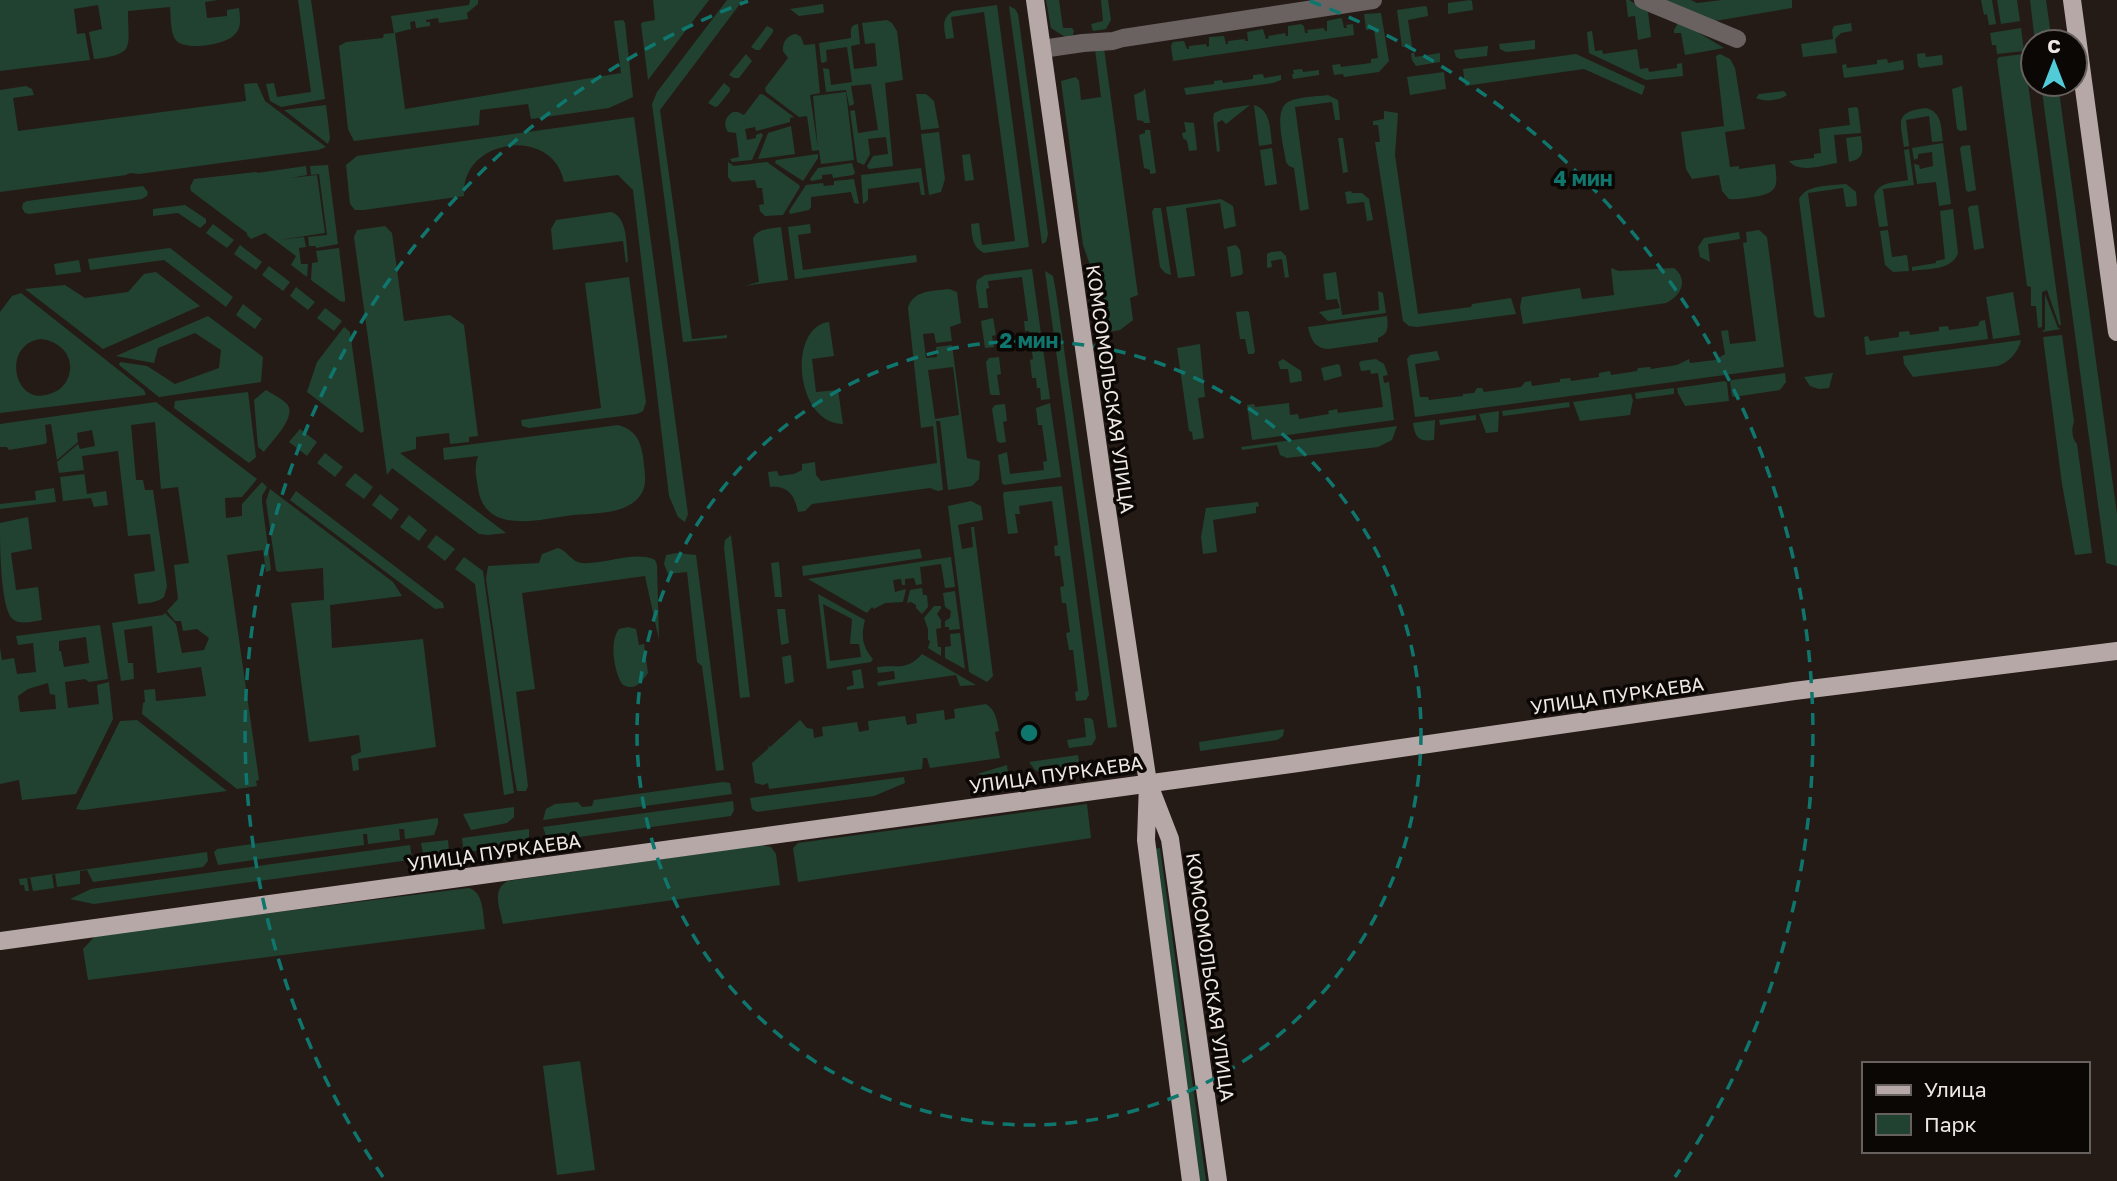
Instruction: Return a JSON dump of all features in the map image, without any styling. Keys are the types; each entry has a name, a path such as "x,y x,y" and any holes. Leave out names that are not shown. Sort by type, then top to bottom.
{"main road":[{"name":"КОМСОМОЛЬСКАЯ УЛИЦА","path":"1035,0 1148,783 1146,840 1191,1181"},
{"path":"2072,0 2117,332"},
{"name":"УЛИЦА ПУРКАЕВА","path":"0,941 1816,688 2117,651"},
{"name":"КОМСОМОЛЬСКАЯ УЛИЦА","path":"1148,783 1170,839 1218,1181"}],"street":[{"path":"1042,49 1113,41 1373,0"},
{"path":"1643,0 1737,39"}],"green space":[{"path":"0,0 218,0 205,2 207,18 227,16 227,10 239,8 240,22 239,28 230,38 215,44 195,46 180,43 173,36 170,7 128,11 127,47 117,55 94,59 89,32 102,29 98,5 74,9 77,34 85,33 90,60 0,71"},
{"path":"298,0 311,0 325,99 281,107 270,101 266,84 274,83 277,97 311,92"},
{"path":"470,0 478,0 478,4 467,13 468,19 439,23 438,18 426,20 430,22 430,26 416,28 415,21 410,22 411,29 395,33 405,109 621,73 614,21 623,20 633,97 609,108 531,119 528,104 480,110 479,125 354,141 348,129 339,46 346,42 383,38 384,34 394,33 391,16 469,5"},
{"path":"653,0 709,0 648,80 641,24 655,20"},
{"path":"727,0 743,0 660,110 692,339 727,335 727,338 683,342 652,104 657,92"},
{"path":"1046,0 1059,0 1063,28 1072,28 1073,35 1065,37 1051,28"},
{"path":"1101,0 1108,0 1111,20 1106,29 1093,31 1091,24 1103,21"},
{"path":"1470,0 1473,10 1448,14 1448,3"},
{"path":"1626,0 1648,12 1651,37 1638,40 1635,16 1628,17"},
{"path":"1664,0 1691,0 1697,3 1722,0 1792,0 1792,8 1709,22"},
{"path":"1981,0 1992,0 1996,24 1989,25"},
{"path":"1997,0 2017,0 2020,21 2001,24"},
{"path":"2030,0 2046,0 2050,28 2033,28"},
{"path":"823,4 822,13 799,16 790,9"},
{"path":"997,5 1029,247 984,253 975,244 971,224 979,223 982,245 1015,241 984,12 951,17 954,38 946,39 944,24 953,11"},
{"path":"1009,6 1018,14 1048,234 1046,242 1042,244"},
{"path":"1425,6 1428,16 1408,20 1412,46 1402,47 1397,10"},
{"path":"1381,13 1389,61 1379,72 1344,77 1343,74 1334,75 1332,65 1340,64 1341,67 1371,63 1371,59 1378,58 1374,29 1366,30 1364,14"},
{"path":"1340,18 1344,28 1353,24 1354,35 1173,61 1173,42 1184,41 1187,49 1189,46 1206,44 1207,47 1209,37 1224,36 1228,44 1228,41 1248,41 1247,32 1263,29 1266,39 1268,36 1285,33 1288,36 1288,26 1301,24 1305,33 1308,33 1307,30 1324,28 1327,31 1327,21"},
{"path":"887,20 897,31 903,80 885,83 893,166 869,169 867,166 873,156 888,154 886,137 868,139 870,154 864,165 857,162 850,111 855,111 858,133 878,130 871,84 851,86 854,104 850,106 846,90 826,92 823,68 829,69 831,85 852,82 847,47 826,50 827,61 823,63 819,43 851,38 852,27 858,24 860,44 851,46 854,69 877,66 875,43 865,44 862,23"},
{"path":"1679,21 1724,48 1685,55 1681,33 1674,33"},
{"path":"1851,23 1852,31 1841,33 1835,39 1837,53 1803,57 1801,44 1833,39 1834,26"},
{"path":"767,26 773,29 773,32 760,50 751,47"},
{"path":"2019,28 2019,52 1997,54 1990,33"},
{"path":"1592,31 1595,51 1602,50 1603,54 1637,49 1640,69 1648,68 1649,72 1677,68 1677,64 1682,63 1683,76 1646,80 1589,53 1587,32"},
{"path":"796,34 801,37 804,45 815,44 820,93 810,95 818,149 813,96 846,92 854,160 821,164 819,150 812,151 807,116 799,117 766,92 765,88 788,58 783,51 784,42"},
{"path":"1535,40 1535,49 1506,52 1500,49 1499,44"},
{"path":"1488,46 1487,56 1460,59 1456,57 1454,50"},
{"path":"1104,48 1138,295 1130,298 1133,320 1120,330 1110,332 1106,311 1083,245 1061,81 1076,77 1081,100 1101,97 1095,49"},
{"path":"1411,53 1414,53 1415,57 1440,53 1440,62 1416,66"},
{"path":"1925,53 1926,57 1942,55 1942,65 1920,68 1917,54"},
{"path":"746,54 752,61 739,78 729,75"},
{"path":"1576,54 1645,86 1642,95 1584,69 1465,86 1463,69"},
{"path":"1720,54 1730,59 1735,68 1745,129 1725,132 1730,167 1739,166 1739,169 1775,164 1774,188 1761,195 1729,199 1722,191 1719,175 1692,179 1686,169 1681,132 1724,126 1716,56"},
{"path":"2019,55 2019,98 2030,98 2061,325 2047,290 2042,292 2042,327 2038,328 2036,306 2031,306 2031,287 2027,286 1997,60 1999,57"},
{"path":"1887,59 1888,63 1903,60 1903,70 1844,78 1842,65 1846,64 1847,68 1877,64 1877,60"},
{"path":"1302,69 1303,72 1319,70 1319,75 1293,79 1293,70"},
{"path":"1444,72 1446,89 1410,95 1407,77"},
{"path":"1263,74 1264,78 1281,75 1281,80 1186,95 1184,88 1214,84 1214,81 1222,80 1223,83 1253,79 1253,75"},
{"path":"257,83 265,101 326,147 0,192 0,90 26,86 32,89 34,95 13,98 18,131 246,101 244,84"},
{"path":"724,83 730,91 715,107 708,103"},
{"path":"1962,86 1967,130 1960,131 1957,129 1952,89"},
{"path":"1145,88 1150,123 1137,120 1134,95"},
{"path":"1784,91 1787,95 1776,100 1756,98 1759,94"},
{"path":"760,94 794,117 790,118 790,122 756,131 755,127 745,129 747,140 756,138 756,135 761,133 763,135 752,160 732,162 730,159 739,157 736,133 728,132 725,123 727,118 733,112 744,115"},
{"path":"916,94 926,94 934,101 939,128 921,130"},
{"path":"1328,95 1338,100 1340,120 1335,120 1332,102 1295,107 1309,209 1300,211 1294,168 1286,162 1281,113 1284,106 1292,100"},
{"path":"2043,98 2060,98 2117,514 2117,566 2106,563"},
{"path":"326,105 330,138 328,144 284,110"},
{"path":"1250,105 1226,124 1222,120 1217,123 1220,151 1217,152 1214,113"},
{"path":"1254,105 1260,107 1267,116 1272,144 1259,146"},
{"path":"1856,107 1861,133 1834,135 1837,163 1805,168 1789,161 1814,158 1814,154 1821,153 1819,129 1850,125 1848,108"},
{"path":"1926,108 1938,117 1943,141 1932,142 1929,116 1906,120 1909,146 1904,147 1901,124 1904,115"},
{"path":"1384,111 1398,113 1395,155 1418,314 1511,298 1516,314 1417,327 1409,326 1403,321 1375,142 1380,142 1378,125 1373,125 1373,121 1384,119"},
{"path":"634,117 688,514 685,522 678,517 669,496 633,190 618,175 564,182 556,164 543,152 526,146 508,146 491,151 476,161 467,176 464,196 364,210 355,210 350,204 346,165 357,156"},
{"path":"1184,122 1194,123 1197,150 1189,151 1182,133 1186,132"},
{"path":"791,126 795,154 758,159 768,133"},
{"path":"1145,130 1150,130 1156,173 1150,174 1150,170 1144,168 1139,135 1145,133"},
{"path":"939,132 945,179 941,192 929,195 921,134"},
{"path":"1861,136 1862,153 1858,159 1849,162 1846,138"},
{"path":"1338,138 1343,138 1348,172 1343,173"},
{"path":"1943,143 1951,204 1939,206 1936,182 1917,184 1914,164 1919,165 1920,169 1933,166 1932,152 1918,154 1918,158 1914,160 1912,148"},
{"path":"1970,145 1976,190 1968,192 1960,148"},
{"path":"1272,148 1277,184 1265,186 1260,150"},
{"path":"1909,149 1914,185 1883,189 1888,226 1879,227 1874,196 1883,185 1908,180 1904,150"},
{"path":"818,154 803,181 775,163 776,160"},
{"path":"970,154 974,180 965,181 962,155"},
{"path":"728,162 734,166 767,162 799,185 783,215 765,216 759,205 764,204 762,188 757,188 755,180 732,182 728,177"},
{"path":"852,163 855,173 853,175 833,178 832,174 822,175 822,179 810,179 818,168"},
{"path":"328,165 338,244 316,248 309,246 308,237 327,235 319,174 311,175 310,166"},
{"path":"306,166 307,175 291,178 317,175 325,233 279,240 304,237 306,247 299,248 301,264 308,264 307,277 291,265 296,256 265,233 251,239 247,233 191,191 190,187 194,179"},
{"path":"921,168 925,195 921,195 919,182 868,189 868,200 863,204 861,175"},
{"path":"854,179 859,204 854,203 851,192 811,197 809,210 790,214 789,211 806,185 834,185 834,181"},
{"path":"1846,184 1856,192 1856,206 1846,207 1843,188 1808,193 1825,317 1818,318 1814,315 1799,199 1813,188"},
{"path":"143,186 148,192 142,199 29,214 22,208 27,201"},
{"path":"1345,192 1362,193 1369,199 1373,220 1367,221 1364,202 1347,204"},
{"path":"1221,199 1233,206 1236,226 1224,229 1220,203 1186,208 1195,276 1178,278 1166,207"},
{"path":"185,205 206,219 206,223 200,228 178,213 153,216 153,209"},
{"path":"1978,205 1984,248 1974,250 1968,208"},
{"path":"1154,208 1161,208 1171,275 1160,267 1152,212"},
{"path":"1953,209 1958,253 1955,259 1939,268 1912,271 1912,267 1945,259 1940,211"},
{"path":"611,212 617,215 623,225 628,261 626,263 623,241 553,250 551,229 556,220"},
{"path":"213,224 234,240 227,248 206,233"},
{"path":"810,224 811,233 798,235 803,270 916,255 917,262 795,279 788,227"},
{"path":"385,226 392,233 404,321 450,315 464,325 478,436 469,437 469,442 450,444 449,433 416,437 416,449 400,453 506,533 479,534 392,468 387,475 354,237 357,230"},
{"path":"781,227 788,280 744,286 759,282 753,239 755,235"},
{"path":"1759,230 1767,237 1784,367 1415,417 1407,359 1410,355 1437,351 1440,360 1415,364 1420,397 1428,397 1429,400 1463,396 1474,393 1477,388 1482,388 1484,392 1521,387 1525,382 1531,381 1532,386 1560,382 1560,379 1570,378 1571,381 1599,377 1599,373 1610,371 1611,375 1637,371 1638,368 1677,365 1689,359 1690,363 1715,360 1725,354 1721,331 1728,330 1730,344 1756,341 1743,243 1747,242 1746,232"},
{"path":"1888,230 1892,257 1907,255 1909,271 1893,272 1885,265 1880,231"},
{"path":"1739,232 1740,239 1708,244 1710,262 1700,257 1698,247 1704,238"},
{"path":"240,245 262,262 256,270 234,254"},
{"path":"1236,245 1240,250 1243,273 1231,277 1227,247"},
{"path":"170,248 233,297 226,307 164,260 90,270 88,259"},
{"path":"339,248 345,302 311,280 312,263 318,262 316,251"},
{"path":"1281,251 1286,256 1289,277 1285,278 1282,259 1271,261 1272,267 1267,268 1267,254"},
{"path":"79,260 81,272 56,275 54,264"},
{"path":"269,266 290,282 283,291 262,275"},
{"path":"1611,268 1619,271 1674,268 1682,283 1676,296 1666,303 1523,324 1520,307 1522,297 1580,288 1582,299 1614,295"},
{"path":"1032,269 1050,399 1041,400 1036,378 1032,378 1030,360 1033,359 1029,331 1025,331 1024,321 1028,321 1022,277 988,281 988,308 979,308 976,287 977,280 985,275"},
{"path":"1045,271 1053,276 1056,292 1117,727 1108,728"},
{"path":"156,272 200,306 103,349 25,289 65,285 85,298 128,292 144,274"},
{"path":"1336,272 1342,315 1379,310 1378,291 1383,293 1386,313 1328,321 1319,312 1340,308 1337,299 1326,300 1323,274"},
{"path":"629,277 646,402 643,411 529,428 522,426 521,420 601,408 585,283"},
{"path":"296,287 315,302 308,310 290,296"},
{"path":"949,289 957,292 961,323 950,327 952,341 936,343 934,333 923,334 926,358 937,357 936,347 952,345 967,458 980,461 979,479 972,486 948,490 940,421 936,421 943,490 930,488 812,504 805,511 798,512 790,493 782,488 770,487 768,472 777,471 779,476 794,474 802,470 802,464 815,462 816,475 821,481 937,463 933,426 921,428 908,308 919,295","holes":["953,367 959,415 935,419 928,370"]},
{"path":"2013,292 2020,335 1993,339 1986,297"},
{"path":"21,293 144,390 146,395 0,413 0,312 12,296","holes":["48,340 65,352 70,371 67,381 59,389 39,396 28,392 21,385 16,363 20,352 28,343"]},
{"path":"2045,294 2058,328 2061,329 2042,332 2045,329"},
{"path":"243,304 262,319 255,329 236,315"},
{"path":"325,308 342,321 334,331 317,318"},
{"path":"1247,311 1255,352 1253,354 1248,354 1245,339 1240,339 1236,312"},
{"path":"208,316 263,357 261,382 159,397 119,365 120,362 147,366 175,384 219,368 221,350 195,333 158,348 154,363 116,356"},
{"path":"1387,316 1387,330 1378,338 1378,342 1328,349 1319,347 1314,342 1308,327"},
{"path":"993,318 996,335 992,336 994,347 985,348 981,321"},
{"path":"1985,320 1988,339 1866,355 1864,337 1868,336 1870,341 1899,337 1899,332 1909,331 1910,335 1939,331 1939,327 1948,326 1949,330 1978,326 1980,321"},
{"path":"829,322 834,356 812,359 816,392 838,390 843,424 827,420 815,409 806,393 802,375 802,356 807,340 816,328"},
{"path":"344,327 350,332 364,431 361,433 307,392 317,362"},
{"path":"2062,335 2074,422 2072,434 2077,444 2092,553 2075,555 2062,484 2043,337"},
{"path":"2021,340 2013,356 1998,366 1913,377 1904,364 1903,356"},
{"path":"1200,344 1205,397 1198,398 1204,438 1193,440 1192,432 1189,431 1177,348"},
{"path":"999,357 1001,374 997,375 1000,395 992,395 986,362 989,358"},
{"path":"1283,359 1301,371 1302,381 1290,383 1288,369 1280,369 1278,362"},
{"path":"1376,359 1384,364 1388,375 1383,376 1384,383 1389,382 1394,420 1252,440 1247,405 1254,404 1255,407 1289,403 1290,415 1298,414 1299,419 1329,414 1328,411 1337,409 1338,413 1383,407 1378,373 1361,371 1359,363"},
{"path":"1338,364 1342,376 1324,381 1321,368"},
{"path":"1785,373 1786,382 1780,390 1732,396 1732,380"},
{"path":"1833,373 1829,388 1810,386 1804,377"},
{"path":"1725,381 1729,401 1685,406 1677,388"},
{"path":"1674,388 1674,394 1636,399 1635,393"},
{"path":"266,390 286,403 289,414 283,428 264,452 258,447 254,400"},
{"path":"248,392 256,457 249,463 174,408 175,401"},
{"path":"1631,394 1633,400 1630,415 1580,421 1573,402"},
{"path":"156,402 257,479 242,497 225,498 226,518 242,516 242,504 262,482 267,487 262,502 271,570 266,572 263,550 227,555 259,780 256,781 257,786 237,789 142,714 144,690 155,689 156,701 206,696 201,667 157,673 152,626 124,630 128,663 133,663 134,679 121,681 112,623 165,613 176,624 182,653 204,650 209,638 197,629 183,631 181,621 175,621 167,611 178,599 174,565 189,563 178,487 161,489 155,422 131,425 136,480 143,480 145,490 153,490 167,586 161,599 138,604 134,574 155,571 150,534 128,536 118,451 82,456 84,470 59,473 57,462 78,444 80,449 95,446 92,430 77,433 78,442 57,460 51,424 45,425 45,444 9,450 7,447 0,447 0,424"},
{"path":"1569,402 1570,407 1503,416 1502,411"},
{"path":"1050,403 1061,477 1004,485 998,455 1007,452 1010,474 1044,470 1043,462 1047,461 1042,425 1038,425 1036,408"},
{"path":"1005,404 1007,421 1003,422 1006,442 1000,443 997,441 992,409 995,405"},
{"path":"1499,411 1498,432 1486,433 1479,414"},
{"path":"1476,415 1476,420 1440,425 1439,420"},
{"path":"1435,420 1434,440 1419,438 1413,423"},
{"path":"618,425 633,433 638,440 643,456 645,483 642,493 633,503 608,512 530,521 502,519 491,513 483,503 476,476 478,456 444,460 443,448"},
{"path":"1397,426 1392,440 1378,447 1287,458 1280,455 1277,445 1242,450 1241,447"},
{"path":"300,429 317,442 307,456 289,442"},
{"path":"325,453 343,467 335,477 317,463"},
{"path":"84,471 87,494 106,491 108,505 94,507 91,498 63,501 60,477 84,474"},
{"path":"355,473 373,487 364,499 345,485"},
{"path":"1062,486 1089,695 1086,700 1076,701 1075,692 1078,691 1073,650 1069,650 1066,633 1070,632 1066,603 1062,603 1060,587 1064,586 1060,556 1055,556 1054,546 1058,545 1052,501 1019,506 1020,514 1015,514 1018,533 1008,534 1003,495 1004,492"},
{"path":"54,488 56,502 0,509 0,504 36,500 35,491"},
{"path":"270,489 393,582 402,596 330,605 332,648 423,639 436,747 358,759 359,770 353,771 351,756 361,752 359,735 309,742 291,603 324,600 323,568 276,570 266,501"},
{"path":"296,491 443,603 444,608 435,609 290,500"},
{"path":"380,494 399,509 391,520 372,505"},
{"path":"971,501 981,506 983,520 958,525 962,549 973,547 971,527 974,527 993,676 987,682 969,672 948,506"},
{"path":"1258,502 1256,513 1213,520 1217,552 1203,554 1201,537 1206,508"},
{"path":"409,515 427,530 419,541 400,527"},
{"path":"28,517 32,549 11,553 16,590 38,587 42,620 24,622 14,620 6,604 0,523"},
{"path":"436,535 455,549 445,561 427,547"},
{"path":"731,535 750,697 740,698 724,547 725,540"},
{"path":"558,548 582,563 629,557 655,560 659,640 645,576 522,593 535,689 516,692 528,786 526,791 517,791 486,579 488,566 539,563 542,554"},
{"path":"920,549 922,558 803,576 802,566"},
{"path":"666,555 696,555 724,770 716,771 702,666 697,662 687,572 668,574 664,564"},
{"path":"464,557 483,571 514,793 504,795 475,584 455,569"},
{"path":"951,557 955,587 945,588 941,564 920,567 922,584 916,585 914,578 905,579 905,585 902,585 901,579 893,580 895,592 906,589 903,602 885,603 874,609 872,607 867,613 808,579"},
{"path":"779,562 782,597 775,597 771,563"},
{"path":"922,588 923,595 927,595 928,607 922,614 916,605 907,603 910,590"},
{"path":"955,591 960,629 949,630 949,627 945,627 945,621 950,618 951,611 945,607 943,593"},
{"path":"818,594 865,620 863,641 873,659 871,662 827,669","holes":["823,604 852,619 850,644 859,644 861,657 830,661"]},
{"path":"934,606 941,606 937,614 941,620 941,628 936,629 941,656 928,648 930,641 924,618"},
{"path":"777,609 785,609 789,643 781,645"},
{"path":"100,625 108,679 65,682 68,708 99,704 97,685 109,682 113,719 76,794 22,800 19,780 0,784 0,648 2,660 14,658 17,674 36,672 33,643 18,645 16,636","holes":["86,637 89,663 64,667 59,641","48,683 50,694 55,695 56,709 20,712 18,696 28,689"]},
{"path":"619,629 636,629 639,645 644,644 648,673 634,687 622,684 613,649"},
{"path":"960,633 965,669 945,658 945,647 951,646 950,634"},
{"path":"922,654 976,685 960,686 956,675 878,686 877,682 895,679 894,671 878,673 877,667 906,665"},
{"path":"791,655 794,682 785,684 782,657"},
{"path":"861,669 864,688 847,690 847,687 854,685 852,671"},
{"path":"986,704 992,709 997,720 999,731 995,732 1000,758 930,768 927,758 923,758 922,769 769,789 768,783 755,783 752,763 769,748 767,745 770,747 800,720 807,728 813,729 814,738 823,736 822,727 857,722 859,732 869,730 868,721 905,716 907,725 917,723 916,714 944,710 945,720 955,718 954,709"},
{"path":"1084,718 1093,720 1096,738 1092,745 1069,748 1067,740 1086,737"},
{"path":"137,720 227,791 76,809 120,721"},
{"path":"1284,729 1283,736 1277,740 1200,751 1199,742"},
{"path":"1078,755 1079,762 1085,768 1041,773 1029,762"},
{"path":"1007,765 1008,773 1003,779 977,774"},
{"path":"904,777 905,783 874,796 757,812 752,809 750,798"},
{"path":"730,783 732,794 543,820 546,809 555,804 578,802 582,807 592,806 594,800"},
{"path":"733,801 734,810 731,816 550,841 543,827"},
{"path":"1087,804 1091,838 798,882 793,848 798,843"},
{"path":"514,807 514,817 507,823 471,830 463,814"},
{"path":"438,818 434,835 405,839 404,829 399,829 400,840 368,844 367,834 363,834 364,845 218,865 214,852 217,849"},
{"path":"529,829 527,844 468,852 463,847 462,838"},
{"path":"448,840 447,855 424,858 421,843"},
{"path":"410,845 412,859 409,860 94,904 70,899 91,889"},
{"path":"762,845 771,847 776,854 780,885 503,924 498,894 508,881"},
{"path":"1160,848 1206,1181 1199,1181 1153,849"},
{"path":"207,852 208,861 203,867 93,882 87,870 80,871 80,884 57,887 55,874 52,875 54,888 33,891 30,877"},
{"path":"27,878 29,891 25,891 24,885 20,885 19,879"},
{"path":"469,888 478,894 480,899 485,929 88,980 83,949 96,935"},
{"path":"580,1061 595,1170 557,1175 543,1066"}]}
